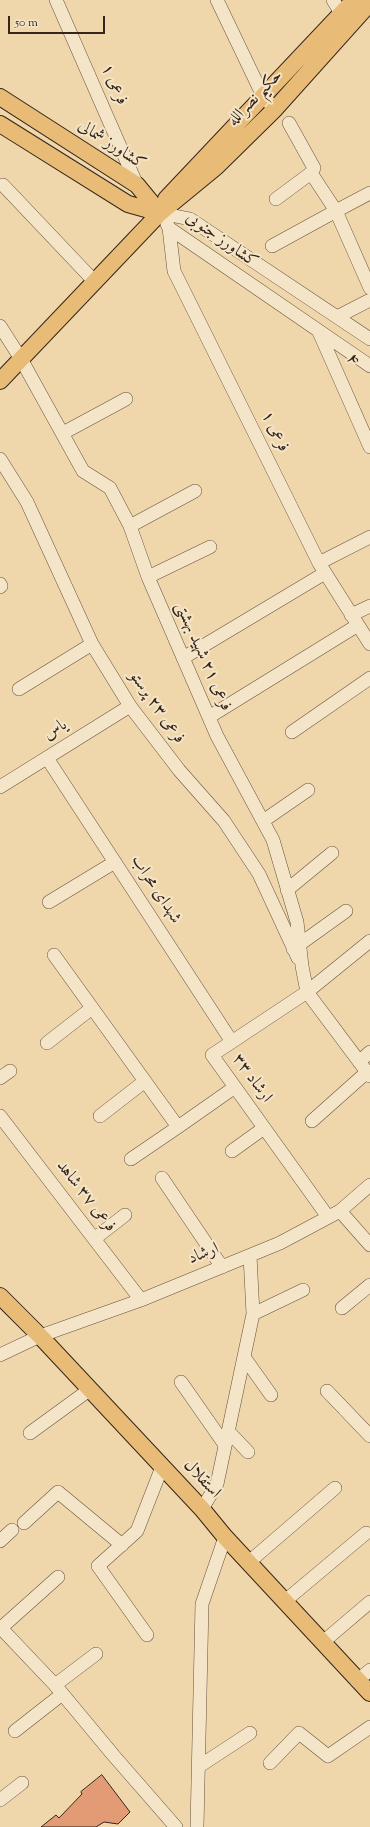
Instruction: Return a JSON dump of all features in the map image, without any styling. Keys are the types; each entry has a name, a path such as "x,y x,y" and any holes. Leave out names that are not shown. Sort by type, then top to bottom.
{"main road":[{"name":"حکیم نصرالله","path":"0,381 160,214 216,167 275,109 345,20 354,0"},
{"name":"حکیم نصرالله","path":"160,214 167,196 263,96 345,20 370,3"},
{"name":"کشاورز شمالی","path":"0,97 137,185 160,214"},
{"path":"0,124 128,204 160,214"},
{"name":"استقلال","path":"0,1296 40,1336 202,1509 225,1537 323,1642 357,1681 370,1693"}],"street":[{"name":"فرعی ۱","path":"56,0 137,185"},
{"path":"217,0 263,96 275,109"},
{"path":"333,0 345,20"},
{"path":"276,199 311,172 314,168 289,123"},
{"path":"311,172 336,211 370,288"},
{"path":"3,185 95,282"},
{"path":"272,246 370,193"},
{"name":"کشاورز جنوبی","path":"160,214 169,228 370,366"},
{"name":"کشاورز جنوبی","path":"160,214 190,218 370,339"},
{"name":"فرعی ۱","path":"169,228 174,271 322,568 370,644"},
{"path":"337,317 370,300"},
{"name":"فرعی ۲۱ شهید بهشتی","path":"0,326 21,359 83,471 110,488 130,526 148,577 217,736 273,840 297,922 296,947 302,966 307,992"},
{"name":"۴","path":"319,332 370,447"},
{"path":"63,433 126,399"},
{"name":"فرعی ۲۳ پرستو","path":"0,459 27,502 92,644 130,706 178,770 224,821 259,874 296,947"},
{"path":"130,526 195,491"},
{"path":"183,658 370,537"},
{"path":"148,577 210,547"},
{"path":"209,717 354,620 370,606"},
{"path":"19,688 92,644"},
{"path":"292,732 370,678"},
{"name":"یاس","path":"0,787 130,706"},
{"name":"شهدای محراب","path":"47,758 232,1042"},
{"path":"263,821 308,790"},
{"path":"287,890 332,854"},
{"path":"49,902 115,862"},
{"path":"296,947 346,911"},
{"name":"ارشاد ۳۳","path":"370,941 307,992 212,1055 264,1128 334,1214 370,1245"},
{"path":"54,955 178,1127"},
{"path":"307,992 366,1070"},
{"path":"47,1043 92,1008"},
{"path":"312,1121 366,1070 370,1052"},
{"path":"100,1116 145,1081"},
{"path":"131,1159 234,1087"},
{"name":"فرعی ۳۷ شاهد","path":"0,1116 141,1300"},
{"path":"232,1151 264,1128"},
{"path":"162,1178 222,1267"},
{"name":"ارشاد","path":"0,1354 40,1336 141,1300 280,1243 334,1214 370,1186"},
{"path":"94,1239 125,1215"},
{"path":"202,1509 216,1484 253,1314 250,1256"},
{"path":"253,1314 303,1290"},
{"path":"342,1308 368,1290"},
{"path":"244,1357 271,1395"},
{"path":"181,1382 225,1445"},
{"path":"30,1433 89,1390"},
{"path":"327,1392 370,1436"},
{"path":"228,1431 248,1452"},
{"path":"147,1635 98,1566 137,1531 162,1467"},
{"path":"249,1562 335,1488"},
{"path":"24,1523 58,1492 122,1545"},
{"path":"0,1541 12,1530"},
{"path":"285,1601 366,1533"},
{"path":"197,1827 202,1604 225,1537"},
{"path":"58,1578 0,1628 58,1690 176,1827"},
{"path":"323,1642 370,1602"},
{"path":"15,1731 96,1654"},
{"path":"357,1681 370,1670"},
{"path":"270,1763 299,1733 328,1756 370,1727"},
{"path":"198,1767 250,1733"},
{"path":"0,1800 22,1783"}],"building":[{"path":"102,1775 130,1812 118,1824 104,1822 96,1827 41,1827 56,1815 59,1818 82,1794 81,1792"}]}
